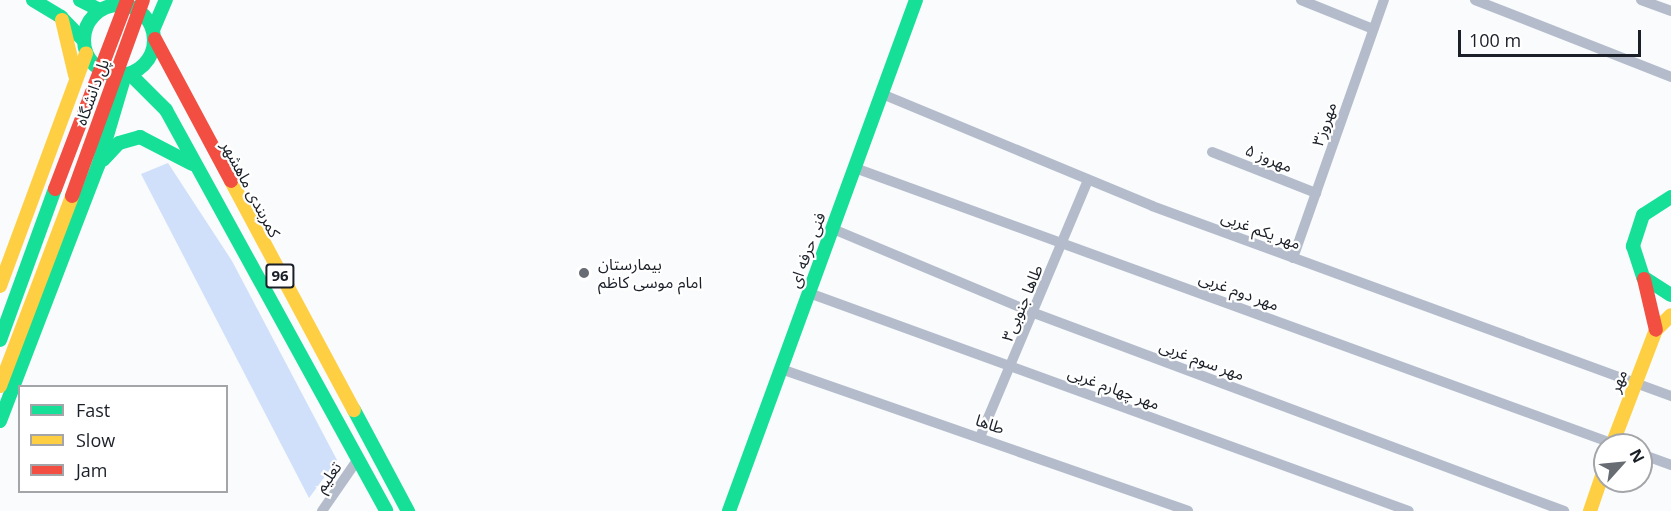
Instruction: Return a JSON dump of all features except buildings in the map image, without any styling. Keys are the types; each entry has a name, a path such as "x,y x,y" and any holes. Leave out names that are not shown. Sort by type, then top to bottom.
{"main road":[{"path":"33,0 61,17 101,71 127,75"},
{"path":"46,7 59,0"},
{"path":"0,286 72,96 75,75 85,47 88,24 104,6 80,0"},
{"name":"پل دانشگاه","path":"0,340 127,0"},
{"name":"پل دانشگاه","path":"0,386 143,0"},
{"path":"0,421 98,165 127,75 150,59 154,35 166,0"},
{"name":"فنی حرفه ای","path":"729,511 916,0"},
{"name":"96","path":"104,6 136,9 154,35"},
{"path":"61,17 75,75"},
{"name":"کمربندی ماهشهر","path":"154,35 178,85 408,511"},
{"name":"96","path":"127,75 166,110 193,165 386,511"},
{"path":"72,96 84,85 100,85 113,95 115,111"},
{"path":"155,101 178,85"},
{"path":"98,165 119,143 140,137 193,165"},
{"path":"1656,330 1644,277 1633,246 1636,230 1655,204 1671,197"},
{"path":"1644,277 1671,295"},
{"name":"مهر","path":"1618,433 1634,383 1656,330 1671,315"},
{"path":"1590,511 1596,493"}],"street":[{"path":"1301,0 1373,29"},
{"name":"مهروز۳","path":"1293,258 1384,0"},
{"path":"1475,0 1671,77"},
{"path":"1641,0 1671,11"},
{"name":"مهر یکم غربی","path":"882,94 1088,180 1293,258 1671,396"},
{"name":"مهروز ۵","path":"1212,152 1316,193"},
{"name":"مهر دوم غربی","path":"855,168 1593,437"},
{"name":"طاها جنوبی۳","path":"980,437 1088,180"},
{"name":"مهر سوم غربی","path":"832,229 1034,313 1564,511"},
{"name":"مهر چهارم غربی","path":"809,293 1409,511"},
{"name":"طاها","path":"782,369 1188,511"},
{"path":"1653,458 1671,465"},
{"name":"تعلیم","path":"322,511 358,459"}],"shaded area":[{"path":"168,163 232,261 337,460 309,498 141,174"}],"traffic: fast":[{"path":"33,0 61,17 84,41"},
{"path":"80,0 100,10"},
{"path":"153,30 166,0"},
{"path":"729,511 916,0"},
{"path":"126,5 139,11 148,20 152,26 154,40 152,54 144,65 133,73 112,75 94,65 86,54 84,33 94,15 105,7 126,5"},
{"path":"130,74 166,110 386,511"},
{"path":"0,421 98,166 125,75"},
{"path":"103,160 119,143 140,137 192,164"},
{"path":"0,340 55,189"},
{"path":"1671,197 1643,215 1633,246 1643,277 1671,295"},
{"path":"354,410 408,511"}],"traffic: slow":[{"path":"62,20 75,75"},
{"path":"0,286 86,53"},
{"path":"231,181 354,410"},
{"path":"0,386 72,196"},
{"path":"1617,433 1656,330 1671,315"},
{"path":"1590,511 1596,493"}],"traffic: jam":[{"path":"55,189 127,0"},
{"path":"72,196 143,0"},
{"path":"155,39 231,181"},
{"path":"1644,279 1656,330"}],"place":[{"name":"بیمارستان امام موسی کاظم","path":"584,273"}]}
